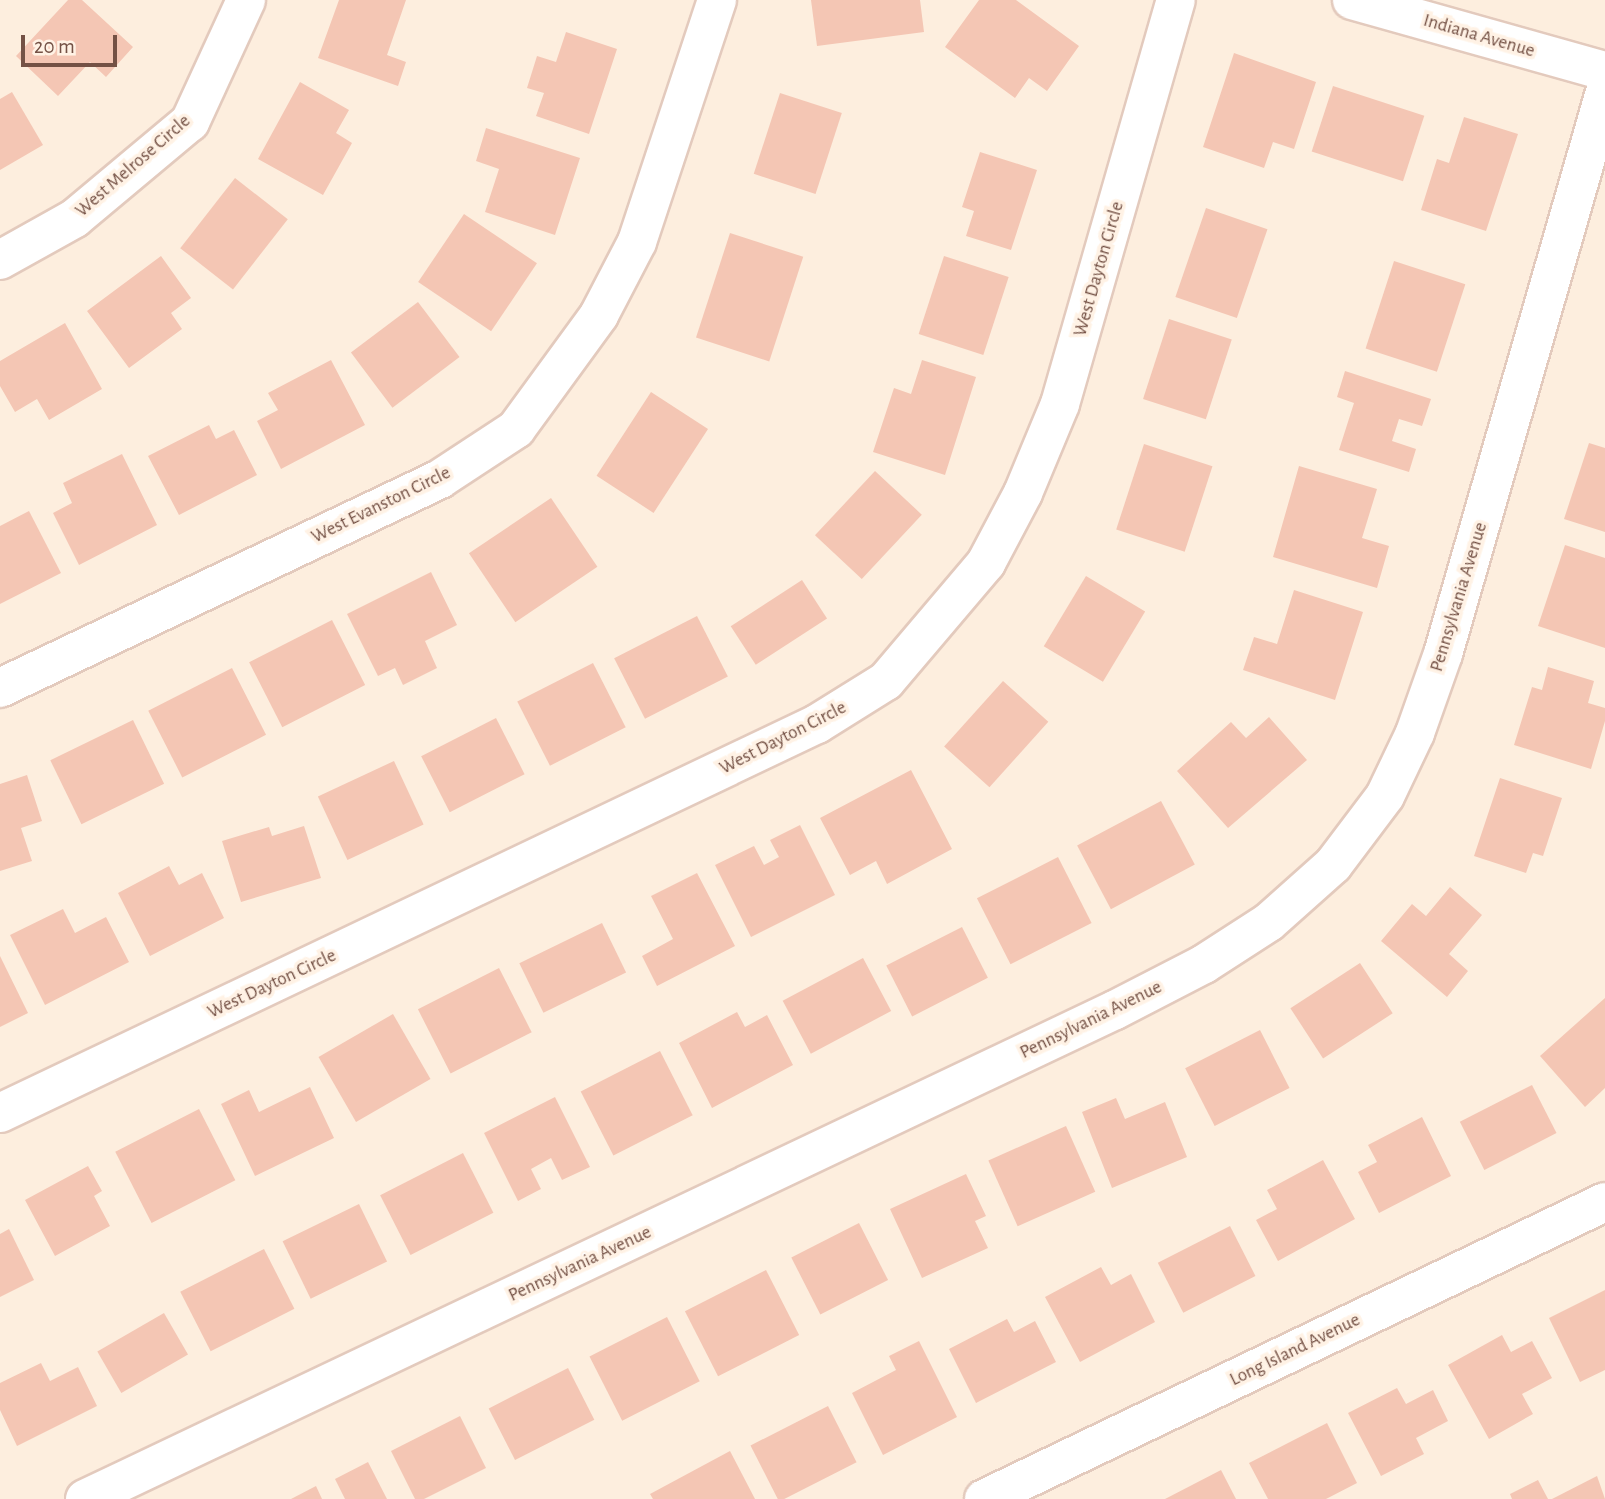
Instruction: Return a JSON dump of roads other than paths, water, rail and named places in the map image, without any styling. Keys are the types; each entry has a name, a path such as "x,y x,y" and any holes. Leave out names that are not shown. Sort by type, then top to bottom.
{"street":[{"name":"West Melrose Circle","path":"0,260 75,218 190,122 246,0"},
{"name":"West Evanston Circle","path":"0,688 440,478 516,429 599,315 637,242 717,0"},
{"name":"West Dayton Circle","path":"0,1113 817,724 886,681 986,563 1023,493 1060,404 1176,0"},
{"name":"Indiana Avenue","path":"1352,0 1605,71"},
{"name":"Pennsylvania Avenue","path":"85,1499 1115,1010 1204,964 1269,922 1332,865 1385,796 1415,733 1443,654 1605,92"},
{"name":"Long Island Avenue","path":"984,1499 1605,1202"}]}
